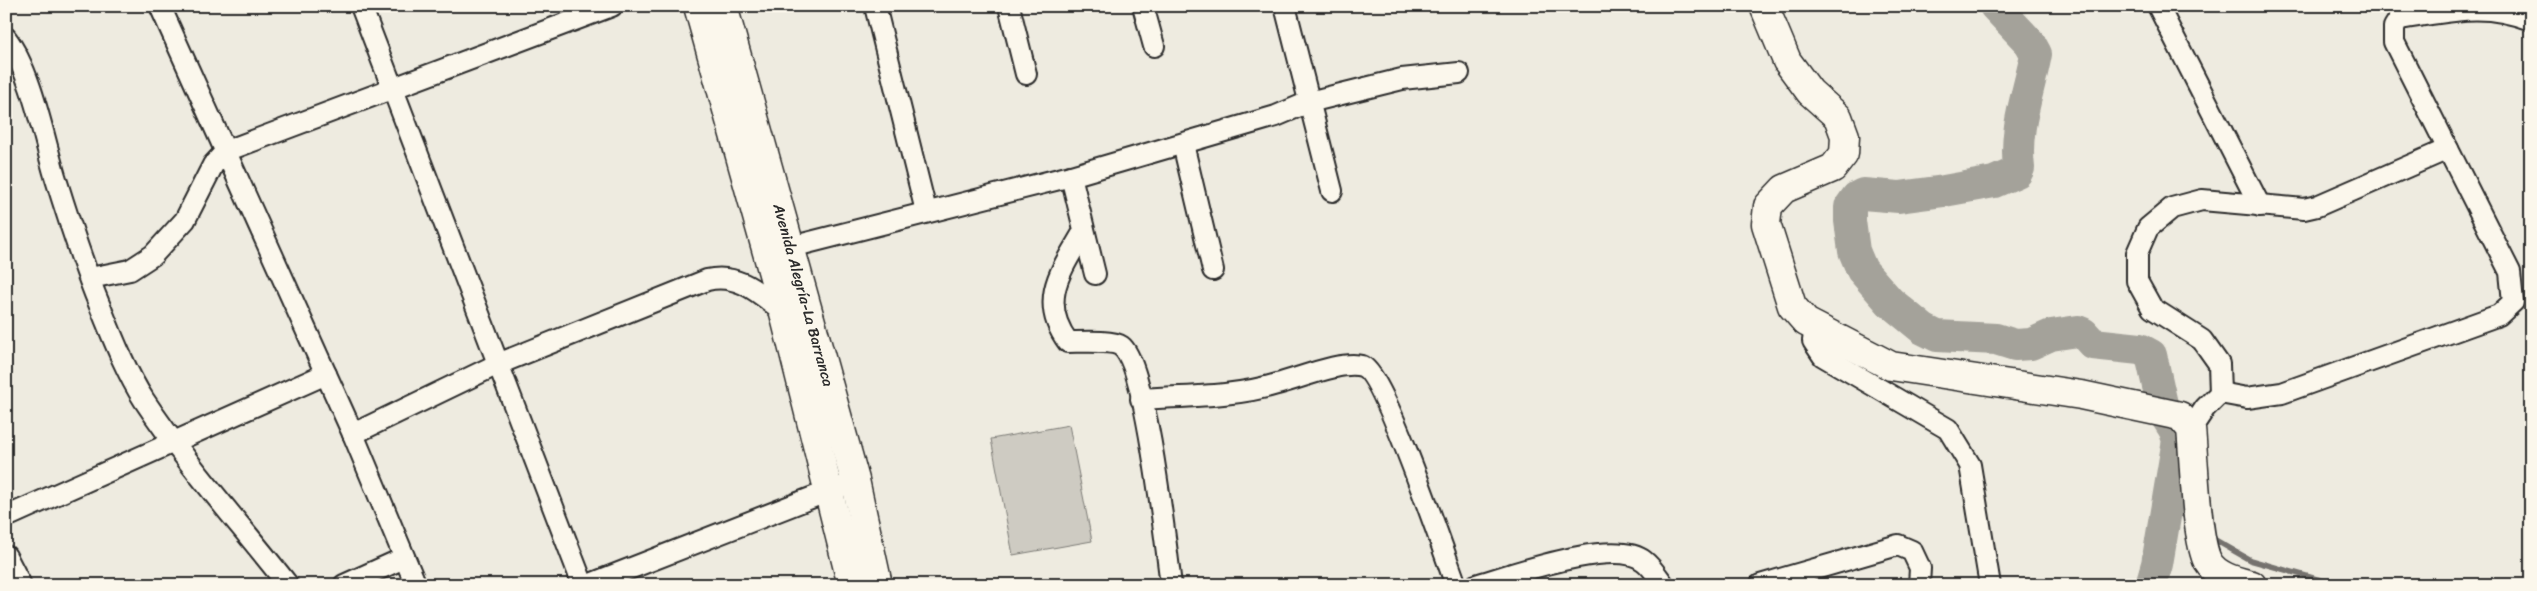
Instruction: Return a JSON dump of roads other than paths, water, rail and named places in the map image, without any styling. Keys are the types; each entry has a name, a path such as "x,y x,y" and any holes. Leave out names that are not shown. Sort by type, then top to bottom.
{"main road":[{"name":"Avenida Alegría-La Barranca","path":"698,6 784,313 852,585"},
{"name":"Avenida Alegría-La Barranca","path":"723,6 855,480 878,585"},
{"path":"1764,6 1787,61 1810,92 1838,117 1845,136 1844,154 1832,168 1784,189 1768,206 1766,224 1792,306 1806,322 1891,366 2126,404 2180,416 2191,428 2201,532 2208,562 2218,572 2252,585"}],"street":[{"path":"160,6 353,434 416,585"},
{"path":"361,6 583,585"},
{"path":"90,278 130,270 153,255 185,220 213,165 226,151 612,6"},
{"path":"875,6 926,211"},
{"path":"1009,6 1026,74"},
{"path":"1143,6 1154,46"},
{"path":"1285,6 1332,191"},
{"path":"2158,6 2260,206"},
{"path":"2220,392 2247,398 2282,392 2499,315 2513,302 2510,272 2394,42 2394,27 2399,19 2476,8 2507,11 2531,20"},
{"path":"8,43 31,91 56,178 90,278 113,336 143,398 174,442 288,585"},
{"path":"791,246 1071,176 1276,116 1309,102 1402,79 1459,73"},
{"path":"1183,144 1213,270"},
{"path":"2191,428 2205,408 2220,392 2219,364 2202,340 2152,308 2137,281 2137,253 2148,228 2172,208 2202,200 2304,209 2317,206 2448,149"},
{"path":"1071,176 1095,274"},
{"path":"1084,231 1059,274 1052,292 1054,316 1068,342 1115,343 1122,346 1132,363 1153,453 1171,585"},
{"path":"353,434 498,364 718,278 738,280 766,298 784,313 813,328"},
{"path":"1814,326 1813,341 1823,356 1948,428 1970,465 1990,585"},
{"path":"1141,399 1238,391 1274,385 1344,365 1362,366 1370,372 1388,404 1456,585"},
{"path":"6,517 326,374"},
{"path":"588,585 855,480"},
{"path":"1760,585 1898,545 1912,551 1920,568 1919,585"},
{"path":"1476,585 1600,552 1626,553 1644,560 1664,585"},
{"path":"6,556 21,585"},
{"path":"344,585 404,558"}],"waterway":[{"path":"1995,6 2030,43 2036,54 2020,124 2019,168 2017,172 1994,182 1944,191 1899,197 1863,194 1857,197 1850,207 1854,251 1862,270 1890,302 1923,329 1937,336 1996,339 2015,345 2031,344 2051,335 2078,331 2083,333 2093,344 2140,349 2151,355 2164,413 2174,429 2178,440 2157,564 2151,585"},
{"path":"2165,508 2184,515 2189,521"},
{"path":"2210,537 2250,560 2338,585"}]}
